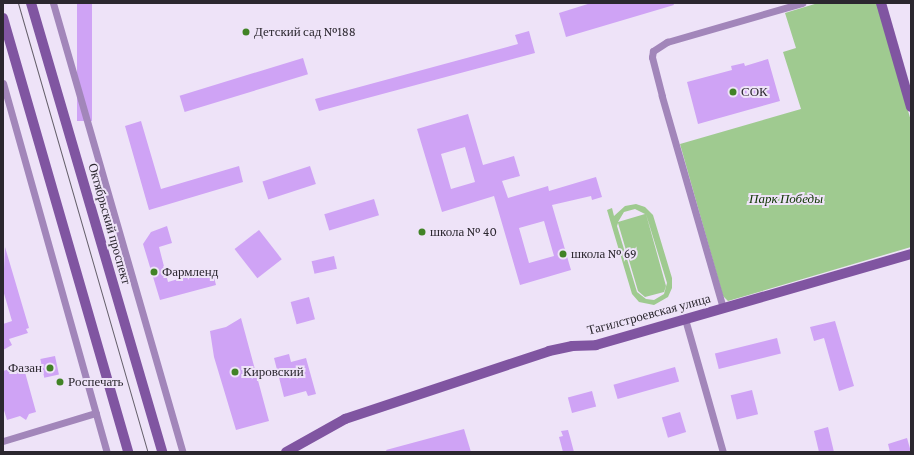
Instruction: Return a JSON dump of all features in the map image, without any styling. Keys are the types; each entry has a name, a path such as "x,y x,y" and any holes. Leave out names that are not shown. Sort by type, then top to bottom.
{"main road":[{"name":"Октябрьский проспект","path":"32,3 162,452"},
{"path":"881,3 911,107"},
{"path":"3,18 128,452"},
{"name":"Тагилстроевская улица","path":"286,452 345,419 558,348 596,345 911,254"}],"street":[{"path":"53,3 183,452"},
{"path":"723,308 662,96 652,57 653,51 667,42 802,3"},
{"path":"3,83 107,452"},
{"path":"685,319 723,452"},
{"path":"3,441 96,413"}],"green space":[{"name":"Парк Победы","path":"818,3 877,3 911,121 911,247 728,301 723,296 680,144 801,109 783,52 796,48 785,13"},
{"path":"636,204 645,207 653,215 672,278 672,288 668,297 654,305 639,302 632,294 607,210 612,208 614,216 625,206","holes":["635,209 645,214 618,222 624,212","646,214 667,283 664,294 654,300 646,299 637,292 617,226 618,223 638,291 645,297 664,292 666,286"]}],"building":[{"path":"77,3 92,3 92,121 77,121"},
{"path":"591,3 673,3 674,5 566,37 559,13"},
{"path":"529,31 535,53 319,111 315,99 518,44 515,35"},
{"path":"303,58 308,74 185,112 180,96"},
{"name":"СОК","path":"768,59 780,101 698,124 687,82 732,70 731,66 744,63 745,66"},
{"path":"468,114 483,165 514,156 520,176 502,181 508,198 548,186 549,191 596,177 602,197 592,200 591,196 552,205 571,270 520,285 494,196 442,212 417,129","holes":["465,147 475,182 451,189 441,154","544,221 554,256 529,263 519,228"]},
{"path":"141,121 161,189 239,166 243,182 149,210 125,126"},
{"path":"310,166 316,184 268,200 262,181"},
{"path":"374,199 379,215 329,230 324,214"},
{"path":"167,226 172,243 159,247 168,282 212,269 216,285 160,300 143,244 151,232"},
{"path":"259,230 282,259 257,278 235,249"},
{"path":"5,247 29,328 26,329 28,333 9,339 12,345 3,350 3,324 12,321 3,290"},
{"path":"334,256 337,269 315,274 312,261"},
{"path":"309,297 315,319 297,324 291,302"},
{"path":"241,318 269,421 236,430 214,357 210,331 226,327"},
{"path":"835,321 854,386 839,391 824,338 814,341 810,327"},
{"path":"777,338 781,354 719,369 715,353"},
{"path":"289,354 291,362 306,358 316,394 308,396 306,391 284,397 274,358"},
{"path":"55,356 59,375 44,378 40,359"},
{"path":"23,365 36,412 29,414 26,420 20,416 7,420 3,407 3,371"},
{"path":"675,367 679,381 618,399 613,385"},
{"path":"752,390 758,414 737,420 731,395"},
{"path":"592,391 596,406 572,413 568,397"},
{"path":"680,412 686,432 668,438 662,418"},
{"path":"828,427 834,452 819,452 814,431"},
{"path":"464,429 471,452 387,452 386,450"},
{"path":"568,430 574,452 563,452 559,437 563,436 561,431"},
{"path":"907,438 911,452 890,452 888,444"}],"tram line":[{"path":"18,3 148,452"}],"place":[{"name":"Детский сад №188","path":"246,32"},
{"name":"СОК","path":"733,92"},
{"name":"школа № 40","path":"422,232"},
{"name":"школа № 69","path":"563,254"},
{"name":"Фармленд","path":"154,272"},
{"name":"Фазан","path":"50,368"},
{"name":"Кировский","path":"235,372"},
{"name":"Роспечать","path":"60,382"}]}
